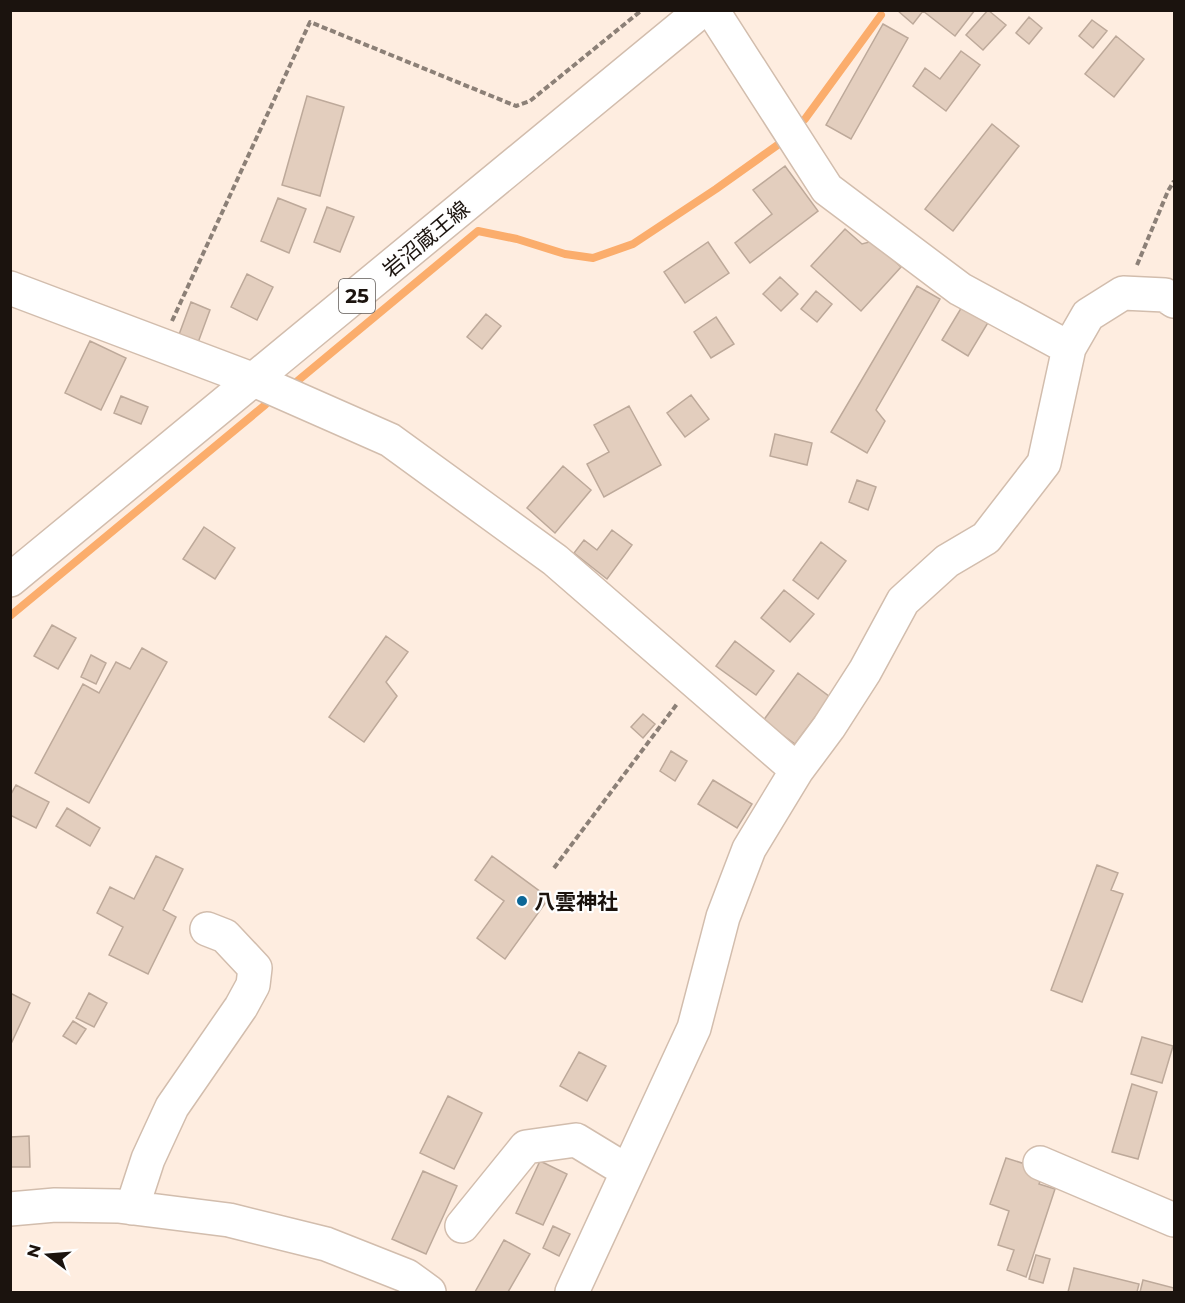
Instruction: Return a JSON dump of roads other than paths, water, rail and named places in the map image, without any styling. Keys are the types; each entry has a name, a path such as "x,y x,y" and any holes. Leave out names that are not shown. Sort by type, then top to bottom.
{"street":[{"name":"岩沼蔵王線","path":"10,580 702,10"},
{"path":"712,10 826,189 960,289 1068,348"},
{"path":"10,288 254,380 390,440 555,560 797,770"},
{"path":"572,1293 694,1029 723,917 749,849 797,770 829,727 865,671 903,601 947,561 986,538 1044,463 1068,348 1088,315 1123,293 1166,295 1174,301"},
{"path":"132,1208 148,1159 172,1107 235,1016 253,985 255,968 225,936 207,929"},
{"path":"462,1226 526,1147 576,1140 627,1171"},
{"path":"1040,1163 1174,1220"},
{"path":"10,1209 55,1205 132,1208 230,1220 326,1244 407,1276 429,1293"}],"waterway":[{"path":"805,119 881,15"},
{"path":"295,383 478,231 517,239 565,254 593,258 633,244 779,144"},
{"path":"10,616 265,405"}],"place":[{"name":"八雲神社","path":"522,901"}]}
